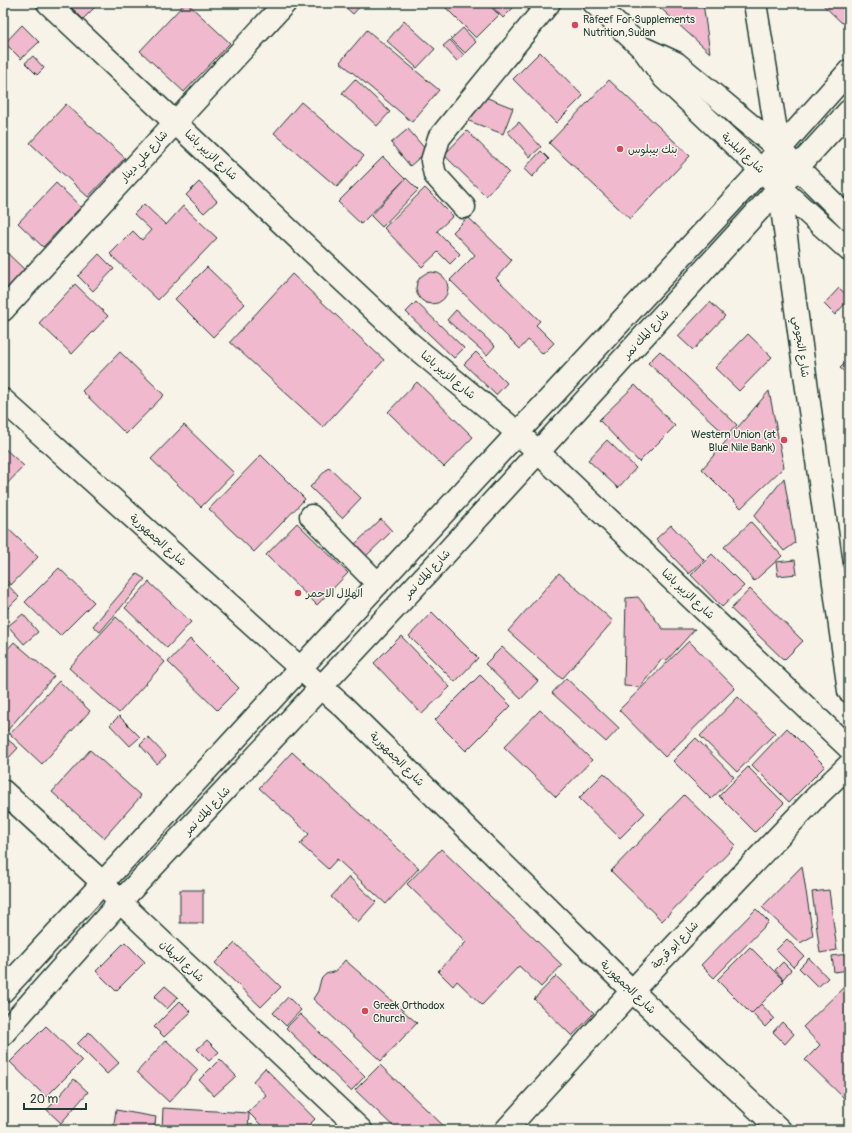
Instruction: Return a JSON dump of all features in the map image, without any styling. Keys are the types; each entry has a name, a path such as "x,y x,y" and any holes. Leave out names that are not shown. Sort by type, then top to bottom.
{"main road":[{"name":"شارع الزبير باشا","path":"48,3 406,340 518,433 849,748"},
{"name":"شارع علي دينار","path":"3,310 285,3"},
{"path":"464,207 435,175 432,161 439,138 549,3"},
{"name":"شارع البلدية","path":"594,3 643,49 664,78 779,187 849,250"},
{"name":"شارع النجومي","path":"755,3 779,149 779,187 849,691"},
{"name":"شارع البلدية","path":"643,49 676,63 779,149 849,219"},
{"path":"3,991 761,170 849,71"},
{"name":"شارع المك نمر","path":"3,1034 120,902 299,713 321,687 437,563 849,111"},
{"name":"شارع الجمهورية","path":"3,400 344,707 632,991 780,1130"},
{"path":"311,516 378,584"},
{"name":"شارع ابو قرجة","path":"506,1130 632,991 815,798 849,765"},
{"name":"شارع البرلمان","path":"3,791 103,883 120,902 361,1130"}],"building":[{"path":"67,3 99,3 83,19"},
{"path":"185,3 187,3 230,43 184,92 140,51"},
{"path":"341,3 363,3 353,14"},
{"path":"441,3 487,3 499,15 476,38"},
{"path":"489,3 508,3 513,8 503,18"},
{"path":"655,3 703,3 710,53 667,14"},
{"path":"821,3 849,3 849,16 842,23"},
{"path":"404,21 435,49 417,68 387,41"},
{"path":"22,25 39,42 21,59 5,43"},
{"path":"463,28 476,42 465,53 451,39"},
{"path":"367,30 439,90 412,122 340,62"},
{"path":"450,40 464,55 457,61 443,46"},
{"path":"540,52 583,96 556,123 513,79"},
{"path":"33,56 44,68 37,75 25,63"},
{"path":"355,79 390,112 377,126 342,93"},
{"name":"بنك بيبلوس","path":"609,80 690,156 630,219 549,143"},
{"path":"480,95 513,108 503,134 469,121"},
{"path":"301,102 364,156 337,187 274,133"},
{"path":"66,104 125,158 88,197 30,143"},
{"path":"519,122 541,147 530,157 508,132"},
{"path":"408,129 427,151 410,166 391,143"},
{"path":"467,131 509,172 486,196 444,155"},
{"path":"541,151 549,159 532,177 524,169"},
{"path":"383,157 405,179 361,224 338,202"},
{"path":"406,178 418,190 382,227 371,216"},
{"path":"3,179 8,184 3,189"},
{"path":"199,182 217,201 204,213 186,195"},
{"path":"56,183 81,207 43,247 18,223"},
{"path":"425,188 453,216 437,231 460,254 450,264 438,252 422,267 384,228"},
{"path":"144,204 166,225 183,206 217,238 158,300 110,254 133,231 142,240 151,230 134,214"},
{"path":"468,217 512,260 496,278 540,321 536,325 554,343 543,354 528,340 520,349 450,280 475,255 453,232"},
{"path":"3,249 26,271 3,296"},
{"path":"99,254 114,269 93,291 78,276"},
{"path":"207,267 245,304 213,337 175,299"},
{"path":"429,272 435,272 445,279 448,288 447,294 441,301 435,304 429,304 419,297 416,291 416,285 423,275"},
{"path":"292,274 384,360 323,427 230,342"},
{"path":"75,284 108,316 72,354 39,323"},
{"path":"839,288 849,297 849,299 835,315 824,304"},
{"path":"416,302 464,348 454,358 406,312"},
{"path":"710,302 725,316 693,350 678,336"},
{"path":"456,310 495,346 487,355 447,320"},
{"path":"748,334 772,357 739,391 715,368"},
{"path":"660,351 737,425 727,436 648,363"},
{"path":"120,352 164,395 126,434 82,391"},
{"path":"476,352 507,383 496,395 464,364"},
{"path":"849,359 849,376 840,368"},
{"path":"417,382 473,437 444,467 388,412"},
{"path":"635,385 675,426 639,462 599,420"},
{"path":"769,391 784,467 741,508 702,469"},
{"path":"184,425 234,473 201,507 151,459"},
{"path":"607,440 636,468 618,488 588,460"},
{"path":"3,447 24,466 3,488"},
{"path":"261,455 305,499 254,552 209,509"},
{"path":"329,467 361,498 342,518 310,487"},
{"path":"784,478 795,543 784,551 754,516"},
{"path":"381,519 392,531 364,558 353,546"},
{"path":"751,522 782,556 754,581 724,547"},
{"path":"297,523 348,573 317,605 266,555"},
{"path":"3,524 38,557 11,585 3,578"},
{"path":"671,525 704,560 689,574 656,539"},
{"path":"712,554 744,586 722,607 691,575"},
{"path":"795,560 797,574 778,576 776,562"},
{"path":"59,568 94,602 60,636 25,602"},
{"path":"559,573 613,621 562,679 508,631"},
{"path":"137,574 145,579 100,632 93,626"},
{"path":"149,582 191,622 167,648 125,608"},
{"path":"6,583 19,597 5,611 3,609 3,585"},
{"path":"750,589 803,641 784,660 731,609"},
{"path":"638,597 663,629 695,629 667,660 662,659 640,687 624,686 626,598"},
{"path":"432,612 478,658 455,682 409,636"},
{"path":"23,614 38,632 24,644 8,626"},
{"path":"116,617 165,662 119,713 69,668"},
{"path":"401,636 450,687 422,714 374,663"},
{"path":"190,639 239,688 217,710 168,662"},
{"path":"689,641 735,688 665,757 619,710"},
{"path":"14,642 54,676 6,732 3,730 3,654"},
{"path":"502,647 538,681 521,699 485,664"},
{"path":"480,675 511,706 466,751 435,720"},
{"path":"566,678 619,728 606,742 552,693"},
{"path":"59,681 90,711 42,764 10,734"},
{"path":"738,697 775,733 737,772 700,736"},
{"path":"540,710 592,760 556,797 504,747"},
{"path":"119,716 140,737 130,746 110,725"},
{"path":"787,728 825,766 789,802 752,765"},
{"path":"148,737 166,756 157,764 140,745"},
{"path":"696,738 734,777 711,799 673,761"},
{"path":"7,739 18,748 3,764 3,744"},
{"path":"90,750 141,796 104,838 52,792"},
{"path":"292,752 419,868 386,904 337,859 328,869 300,844 309,834 259,788"},
{"path":"748,767 784,803 755,832 719,796"},
{"path":"604,773 645,813 620,838 579,798"},
{"path":"684,795 736,845 662,921 611,871"},
{"path":"441,849 562,965 541,987 519,966 482,1005 457,981 453,986 438,971 466,942 407,884"},
{"path":"802,866 813,936 800,943 762,907"},
{"path":"349,877 376,902 358,922 331,897"},
{"path":"180,890 203,890 203,923 180,923"},
{"path":"829,890 837,950 820,953 812,892"},
{"path":"756,909 769,922 714,978 701,965"},
{"path":"787,939 804,956 793,967 776,950"},
{"path":"125,942 145,962 116,991 96,971"},
{"path":"235,943 281,987 261,1007 215,963"},
{"path":"750,947 784,981 751,1014 717,980"},
{"path":"847,954 849,970 834,972 832,956"},
{"path":"809,958 828,978 818,987 799,968"},
{"name":"Greek Orthodox Church","path":"345,960 417,1023 381,1061 313,999 318,991 321,979 326,974 336,971"},
{"path":"783,962 791,970 783,979 775,970"},
{"path":"556,976 594,1013 572,1036 534,999"},
{"path":"849,982 849,1103 805,1060 820,1045 803,1027"},
{"path":"165,986 178,997 167,1009 154,997"},
{"path":"288,997 301,1010 286,1026 273,1013"},
{"path":"180,1001 191,1012 164,1037 154,1027"},
{"path":"761,1004 774,1018 765,1027 752,1013"},
{"path":"300,1014 365,1076 351,1091 286,1028"},
{"path":"782,1022 794,1034 785,1044 773,1032"},
{"path":"46,1026 82,1061 46,1097 10,1062"},
{"path":"89,1032 119,1063 107,1074 77,1044"},
{"path":"166,1040 198,1070 169,1102 137,1072"},
{"path":"207,1040 219,1052 209,1061 197,1049"},
{"path":"220,1059 236,1076 214,1096 199,1080"},
{"path":"380,1065 448,1130 397,1130 355,1090"},
{"path":"265,1068 315,1119 304,1130 256,1130 261,1125 248,1112 266,1095 253,1081"},
{"path":"74,1079 88,1092 61,1123 47,1110"},
{"path":"163,1108 249,1113 248,1130 162,1130"},
{"path":"116,1110 156,1117 154,1130 113,1130"}],"place":[{"name":"Rafeef For Supplements Nutrition,Sudan","path":"575,25"},
{"name":"بنك بيبلوس","path":"620,149"},
{"name":"Western Union (at Blue Nile Bank)","path":"784,440"},
{"name":"الهلال الاحمر","path":"298,593"},
{"name":"Greek Orthodox Church","path":"365,1011"}]}
